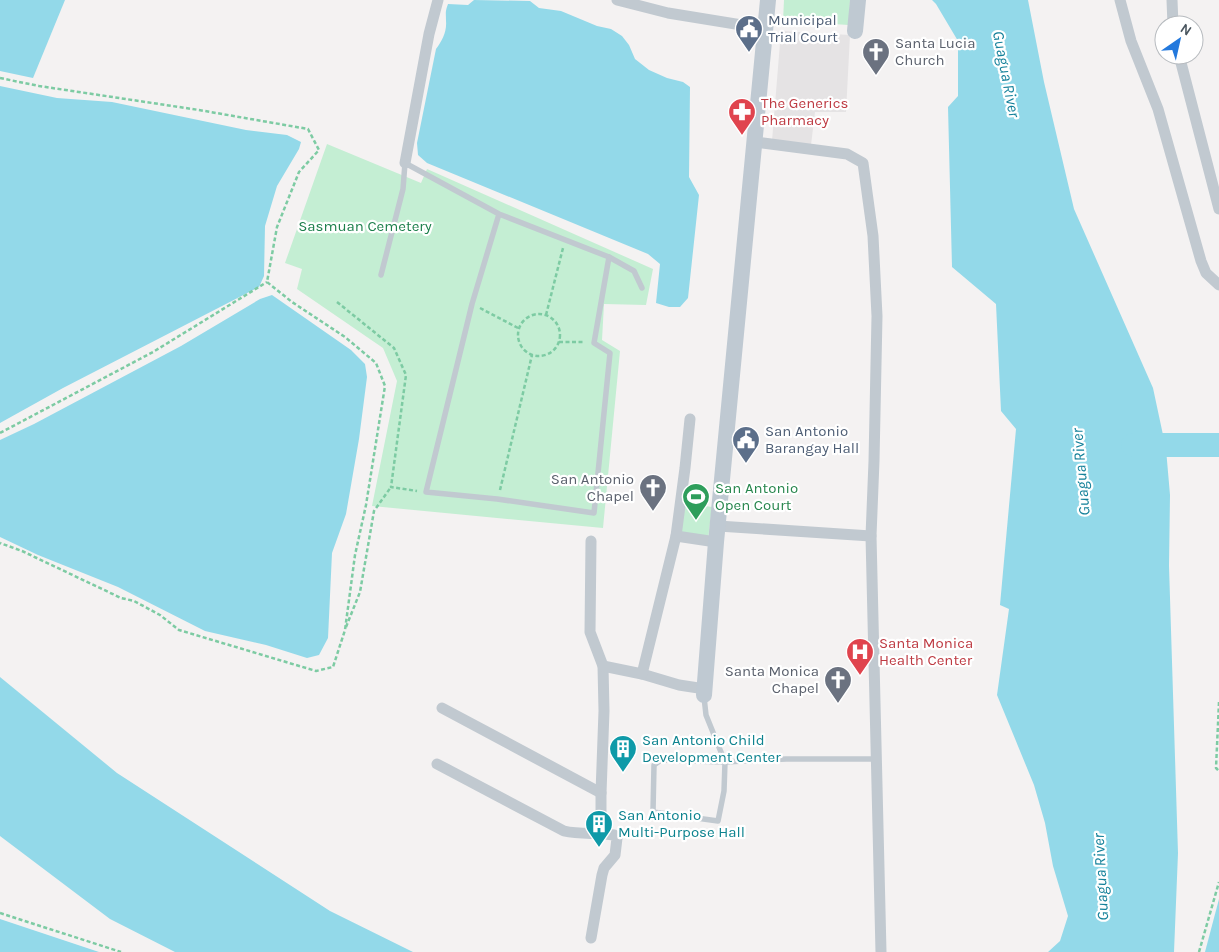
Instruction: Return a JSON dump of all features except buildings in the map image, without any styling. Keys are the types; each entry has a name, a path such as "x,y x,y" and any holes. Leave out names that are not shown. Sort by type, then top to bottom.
{"street":[{"path":"405,163 429,34 438,0"},
{"path":"617,0 668,13 766,29"},
{"path":"603,666 642,674 704,692 717,534 768,0"},
{"path":"855,31 858,0"},
{"path":"1120,0 1130,41 1158,109 1200,261 1206,273 1219,285"},
{"path":"1172,0 1173,15"},
{"path":"1182,65 1219,209"},
{"path":"755,142 847,154 863,163 873,236 877,316 871,536 881,952"},
{"path":"642,674 676,536 690,419"},
{"path":"676,536 717,534 871,536"},
{"path":"591,541 590,632 603,666 604,711 601,833"},
{"path":"442,708 601,793"},
{"path":"437,764 564,831 578,834 614,834 616,838 615,855 604,868 591,938"}],"lane":[{"path":"382,274 403,189 405,163 499,214 609,257 634,271 642,288"},
{"path":"499,214 472,304 426,492 498,499 594,513 610,354 594,343 609,257"},
{"path":"704,692 706,715 725,762 724,791 718,821 653,812 654,765 661,760 725,762 786,759 876,759"}],"path":[{"path":"0,78 39,86 199,110 308,129 319,150 299,172 277,227 267,282 153,352 0,433"},
{"path":"546,315 565,239"},
{"path":"267,282 292,302 345,337 376,363 385,386 366,505 355,556 345,630"},
{"path":"0,543 22,551 121,598 134,601 160,615 179,630 316,671 333,667 360,592 374,511 390,487 406,375 394,348 337,302"},
{"path":"472,304 518,328"},
{"path":"533,314 546,315 556,322 560,336 559,342 551,352 545,355 532,355 526,352 518,341 518,328 522,322 533,314"},
{"path":"559,342 594,343"},
{"path":"498,499 532,355"},
{"path":"390,487 426,492"},
{"path":"1219,702 1216,768 1219,771"},
{"path":"1200,952 1219,882"},
{"path":"0,913 121,952"}],"shaded area":[{"path":"781,31 850,35 846,112 815,112 811,145 772,141"}],"green space":[{"path":"784,0 850,0 849,25 783,21"},
{"name":"Sasmuan Cemetery","path":"327,144 421,183 427,169 653,269 646,305 604,304 602,340 620,351 603,528 372,506 397,381 383,348 297,289 302,269 285,263"},
{"name":"San Antonio Open Court","path":"683,503 712,507 708,539 680,535"}],"water":[{"path":"0,0 65,0 33,78 0,71"},
{"path":"474,0 530,1 539,8 561,11 597,26 611,29 622,36 629,45 635,59 649,70 667,78 683,82 690,87 689,177 699,195 688,298 680,307 669,307 656,303 660,264 648,254 427,163 418,155 417,143 436,49 446,29 448,4 468,5"},
{"name":"Guagua River","path":"932,0 1028,0 1044,82 1074,209 1153,388 1166,449 1170,495 1169,566 1178,853 1174,952 1048,952 1060,941 1068,916 1053,866 1045,823 1034,785 997,695 1009,609 1000,605 1016,429 1001,411 996,304 952,267 948,107 958,96 958,41"},
{"path":"0,86 57,98 112,102 246,130 287,135 301,142 299,149 277,186 265,226 264,276 259,287 63,388 0,423"},
{"path":"272,295 351,350 365,364 367,377 346,514 332,553 328,638 319,655 307,658 266,645 205,631 118,587 38,555 0,537 0,440 181,346 260,299"},
{"path":"0,677 117,773 330,911 413,952 175,952 110,919 0,836"},
{"path":"1219,899 1219,952 1205,952"},
{"path":"0,919 99,952 0,952"}],"waterway":[{"path":"1133,445 1219,445"}],"place":[{"name":"Municipal Trial Court","path":"749,53"},
{"name":"Santa Lucia Church","path":"876,76"},
{"name":"The Generics Pharmacy","path":"742,136"},
{"name":"San Antonio Barangay Hall","path":"746,464"},
{"name":"San Antonio Chapel","path":"653,512"},
{"name":"San Antonio Open Court","path":"696,521"},
{"name":"Santa Monica Health Center","path":"860,676"},
{"name":"Santa Monica Chapel","path":"838,704"},
{"name":"San Antonio Child Development Center","path":"623,773"},
{"name":"San Antonio Multi-Purpose Hall","path":"599,848"}]}
